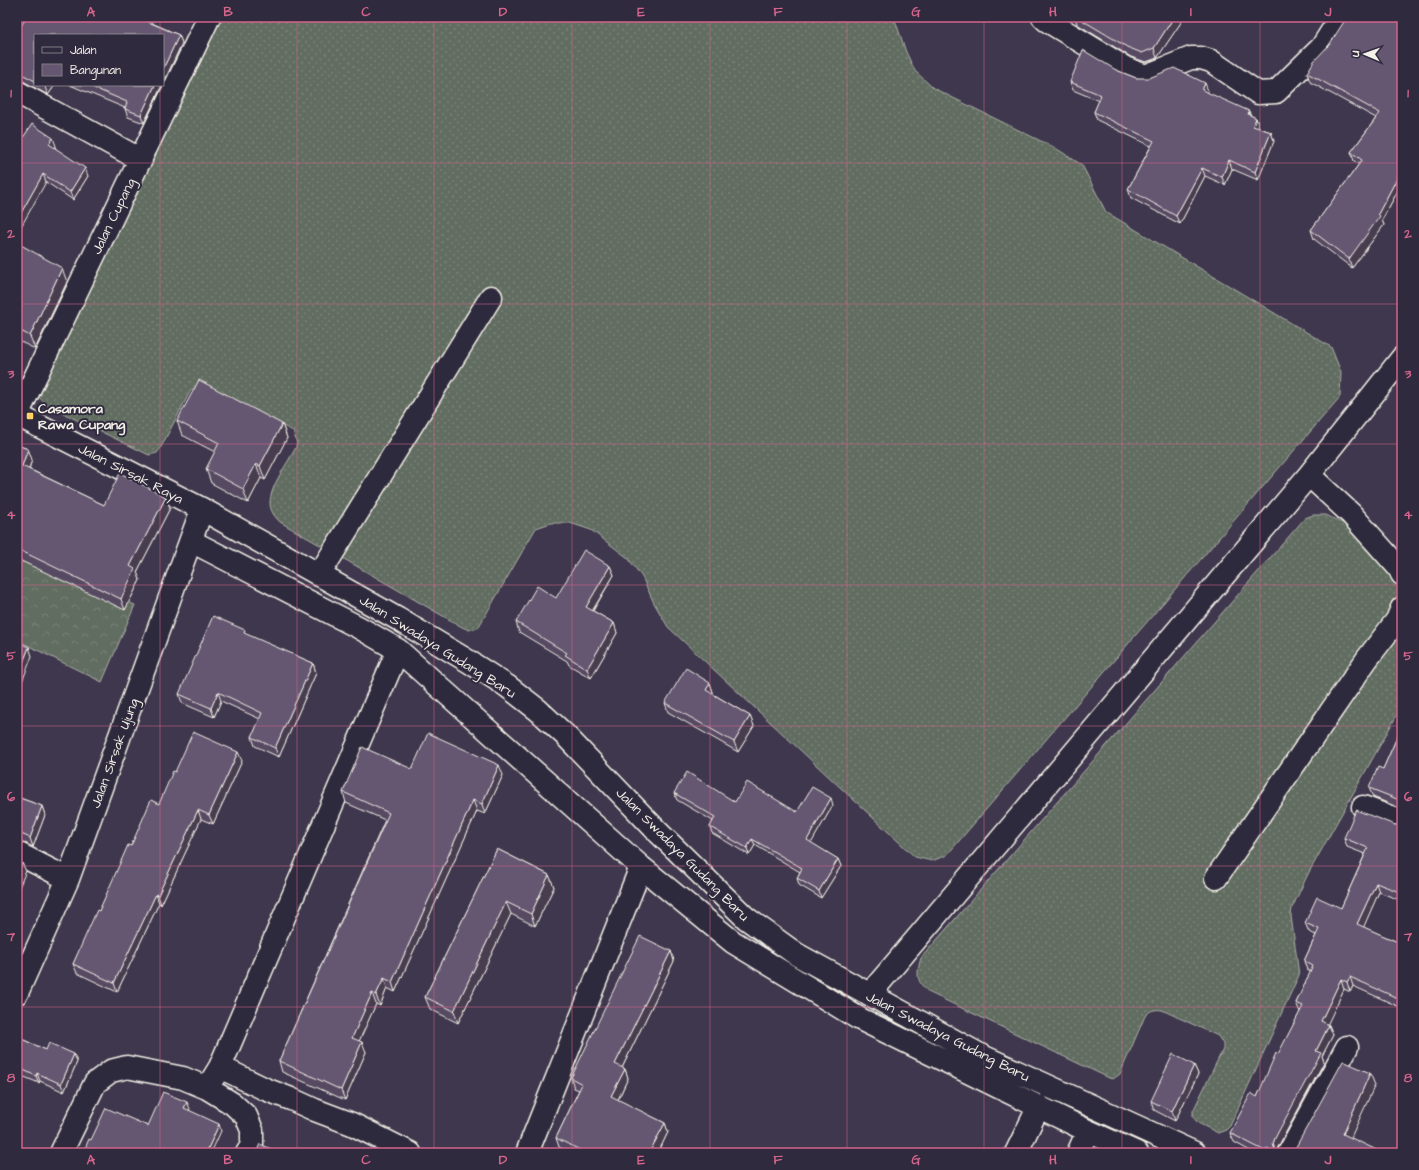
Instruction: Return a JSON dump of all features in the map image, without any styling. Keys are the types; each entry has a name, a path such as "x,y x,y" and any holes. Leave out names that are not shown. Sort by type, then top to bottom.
{"street":[{"name":"Jalan Cupang","path":"17,415 209,17"},
{"path":"1043,17 1125,68 1138,73 1148,75 1192,58 1201,58 1211,61 1258,94 1276,92 1322,47 1341,17"},
{"path":"17,92 141,160"},
{"path":"319,574 491,297"},
{"path":"869,995 1309,475 1402,358"},
{"name":"Jalan Sirsak Raya","path":"17,415 202,509"},
{"path":"1309,475 1356,519 1399,568 1402,574"},
{"name":"Jalan Swadaya Gudang Baru","path":"202,509 398,619 507,686 538,710 565,735 657,831 746,918 796,954 980,1055 1195,1153"},
{"name":"Jalan Sirsak Ujung","path":"18,985 68,879 202,509"},
{"path":"191,541 360,628 398,650 641,867 733,942 858,1018 1088,1131 1137,1153"},
{"path":"1216,878 1368,660 1398,620 1402,608"},
{"path":"207,1088 220,1067 398,650"},
{"path":"1363,807 1402,822"},
{"path":"17,854 68,879"},
{"path":"527,1153 641,867"},
{"path":"1289,1153 1347,1047"},
{"path":"62,1153 95,1083 111,1071 127,1067 149,1070 183,1078 207,1088 233,1104 246,1116 252,1130 252,1145 248,1153"},
{"path":"220,1067 265,1089 352,1124 410,1153"},
{"path":"1016,1153 1039,1106"},
{"path":"1078,1153 1088,1131"}],"green space":[{"path":"218,17 894,17 906,52 915,71 933,88 1057,149 1082,165 1106,212 1331,347 1341,372 1340,397 947,855 932,861 915,857 668,627 654,603 642,577 628,558 591,530 570,523 551,523 536,528 478,628 469,630 280,522 276,518 271,509 271,496 276,482 296,447 297,443 293,431 204,386 191,390 160,449 157,453 149,455 46,405 38,396"},
{"path":"1313,515 1326,515 1402,552 1402,706 1308,874 1292,908 1291,916 1299,975 1230,1126 1226,1130 1218,1133 1198,1123 1193,1117 1193,1111 1223,1049 1223,1044 1218,1036 1162,1010 1151,1011 1145,1016 1120,1074 1113,1079 930,993 925,989 918,978 918,969 921,958 1305,518"},
{"path":"17,558 135,605 102,682 17,640"}],"building":[{"path":"27,17 148,17 146,21 179,35 164,67 164,34 34,34 34,80 17,72 17,32"},
{"path":"1077,17 1174,17 1154,48 1142,53 1127,47"},
{"path":"1347,17 1402,17 1402,169 1378,214 1380,216 1349,259 1311,230 1362,160 1351,152 1380,113 1307,73 1314,61 1329,45"},
{"path":"1083,50 1116,70 1136,78 1149,78 1174,68 1205,83 1202,90 1249,111 1248,114 1256,118 1253,126 1271,132 1255,172 1229,160 1222,177 1202,168 1176,216 1128,189 1154,141 1094,112 1101,95 1070,82"},
{"path":"89,86 155,86 141,115 125,109 127,102"},
{"path":"32,124 53,138 49,144 85,168 70,192 43,174 17,220 17,147"},
{"path":"21,245 62,268 30,336 17,329 17,252"},
{"path":"199,380 282,424 260,466 256,464 243,489 206,469 219,443 177,421"},
{"path":"17,445 28,449 22,466 104,505 120,473 166,497 130,566 135,569 121,599 17,549"},
{"path":"584,550 610,566 586,607 614,623 587,669 565,655 567,653 516,622 537,586 556,598"},
{"path":"213,616 245,630 244,633 313,663 275,748 252,737 262,713 218,692 211,708 179,694"},
{"path":"17,642 29,647 17,678"},
{"path":"686,668 710,683 706,690 750,716 734,742 665,703"},
{"path":"1402,726 1402,801 1369,788 1378,767 1383,769"},
{"path":"193,732 238,752 209,815 198,810 114,983 73,964 97,910 99,911 128,845 131,846 151,800 159,804 173,771 175,772"},
{"path":"428,733 499,765 482,804 473,800 392,982 384,978 376,995 372,993 352,1038 362,1042 341,1090 279,1061 389,813 343,792 362,747 412,769"},
{"path":"687,772 735,802 747,782 797,812 812,787 831,798 807,840 838,859 819,891 797,878 802,868 752,839 747,848 710,827 715,817 674,793"},
{"path":"17,797 42,806 30,838 17,832"},
{"path":"1356,810 1395,825 1402,825 1402,893 1376,883 1357,924 1402,944 1402,1000 1350,977 1347,982 1341,979 1321,1021 1329,1025 1316,1051 1321,1053 1275,1138 1273,1144 1278,1153 1267,1148 1265,1151 1230,1133 1251,1093 1257,1097 1276,1053 1278,1054 1303,1006 1296,1003 1313,966 1304,961 1319,929 1305,923 1317,897 1341,908 1368,848 1344,838"},
{"path":"497,849 549,875 531,914 506,902 454,1011 425,997"},
{"path":"17,860 22,863 17,877"},
{"path":"640,936 671,951 615,1064 625,1069 611,1096 665,1123 649,1153 586,1153 556,1138 582,1084 571,1078"},
{"path":"17,1037 46,1050 49,1043 74,1054 61,1084 37,1073 36,1076 17,1067"},
{"path":"1173,1054 1194,1065 1172,1111 1151,1101"},
{"path":"1343,1061 1370,1073 1343,1134 1383,1153 1287,1153 1291,1152 1296,1147"},
{"path":"163,1092 187,1102 184,1108 219,1124 206,1153 83,1153 89,1139 91,1140 106,1108 148,1126"},
{"path":"260,1144 280,1153 256,1153"}],"place":[{"name":"Casamora Rawa Cupang","path":"30,416"}]}
